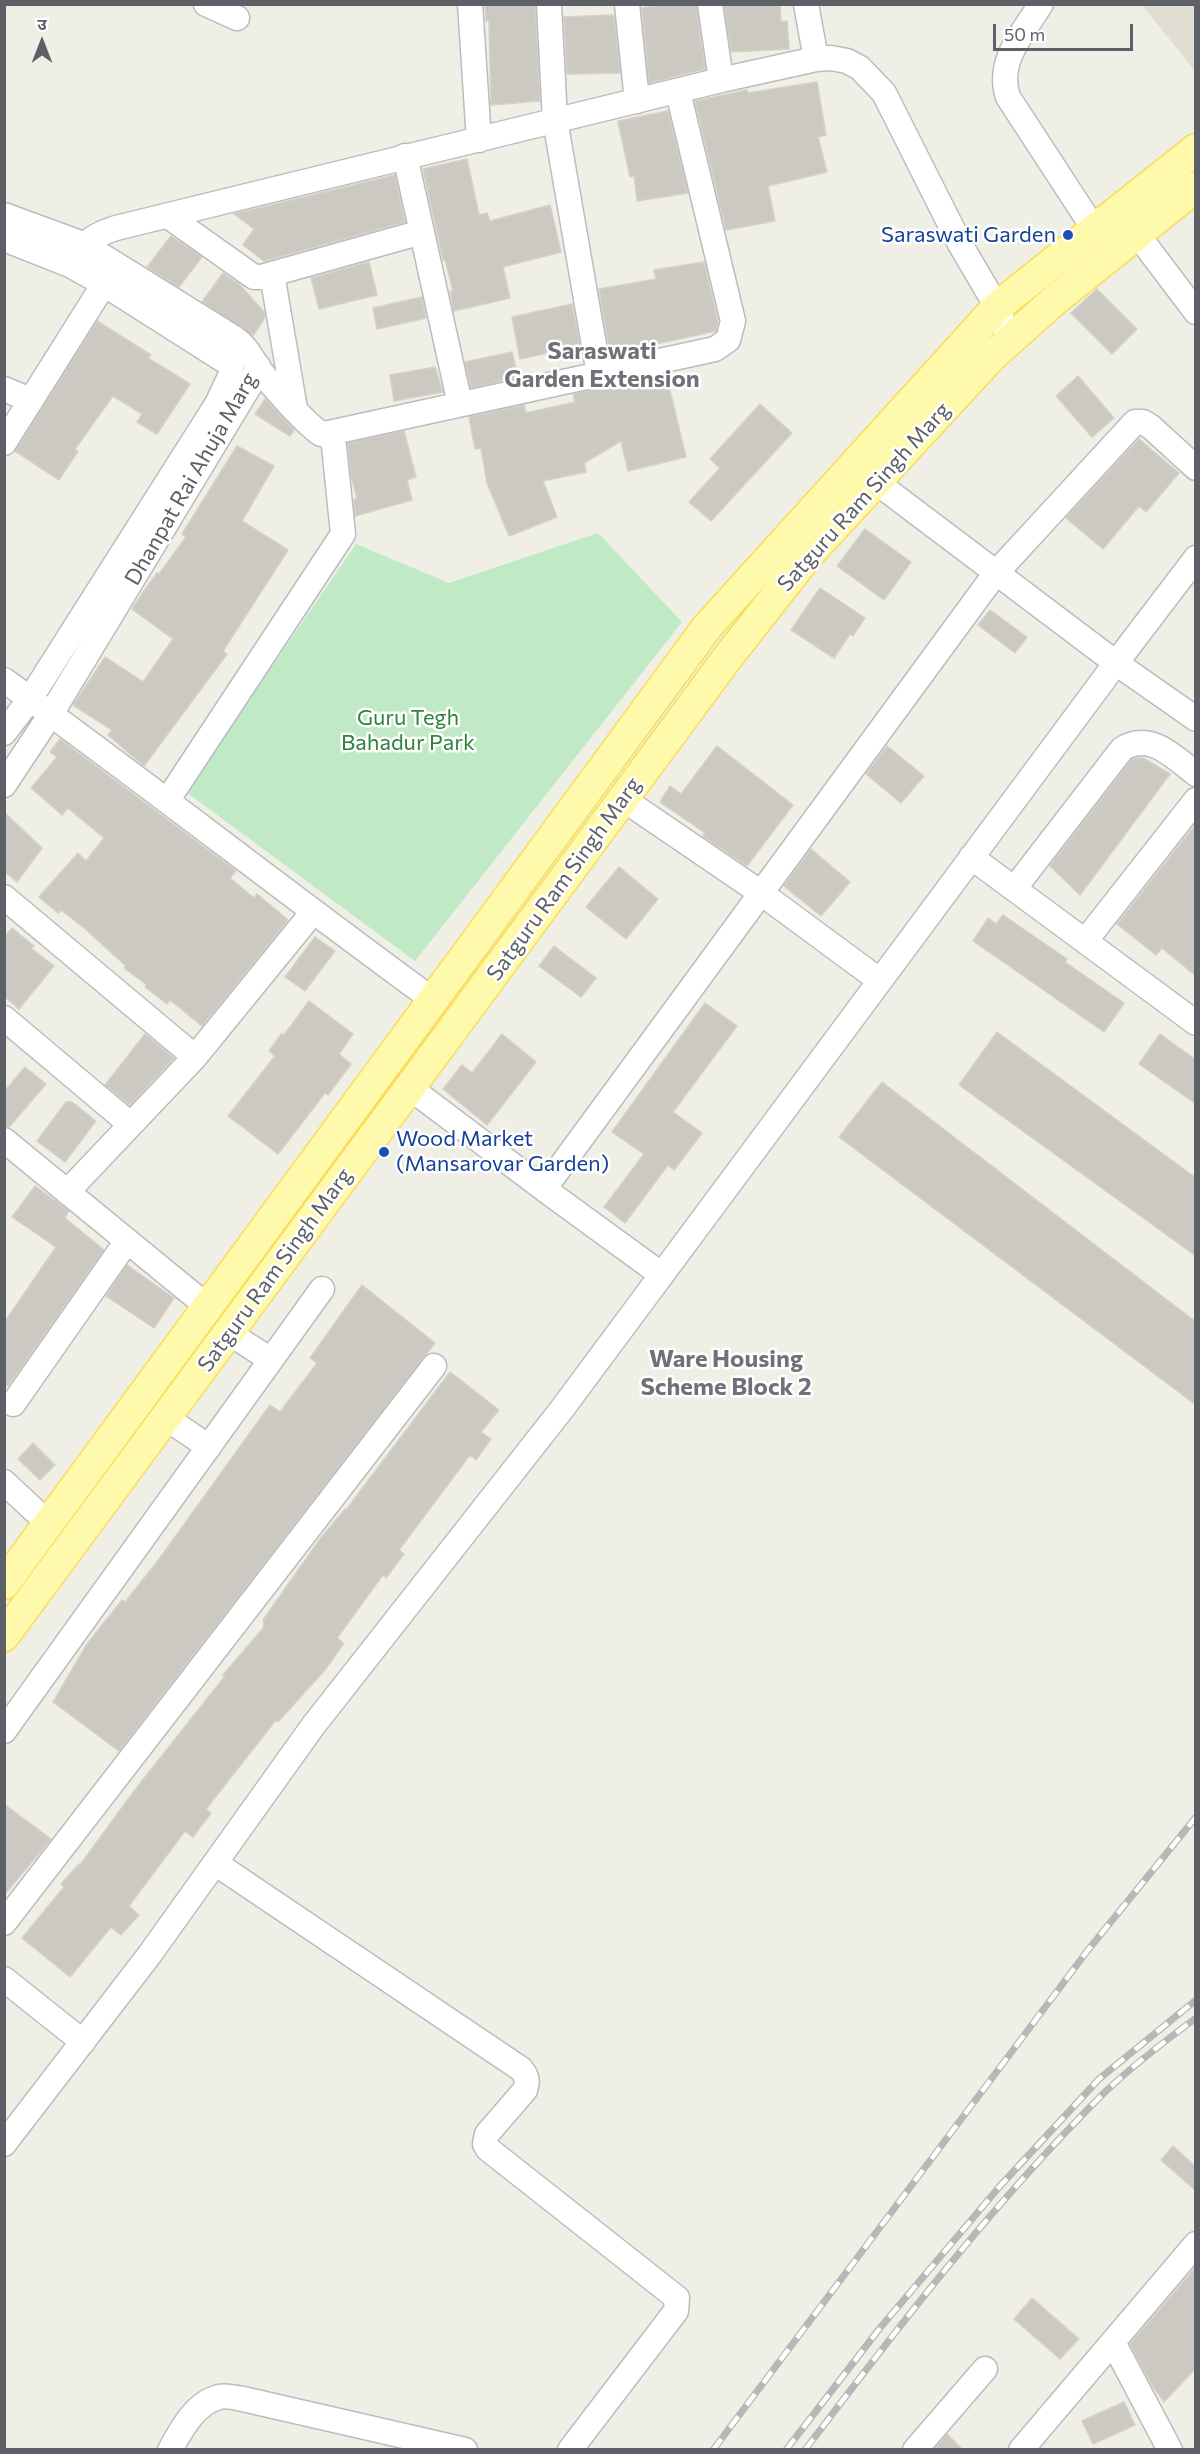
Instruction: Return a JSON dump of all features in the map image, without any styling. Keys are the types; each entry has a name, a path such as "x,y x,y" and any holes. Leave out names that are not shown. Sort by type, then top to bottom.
{"main road":[{"name":"Satguru Ram Singh Marg","path":"4,1636 728,657 809,554 866,472 997,307 1196,149"},
{"name":"Satguru Ram Singh Marg","path":"4,1584 707,627 866,472 992,356 1056,299 1196,187"}],"street":[{"path":"206,4 237,18"},
{"path":"470,4 479,140"},
{"path":"627,4 637,101"},
{"path":"710,4 721,80"},
{"path":"806,4 816,59"},
{"path":"1041,4 1011,51 1004,69 1004,86 1008,97 1094,229"},
{"path":"555,5 555,120 599,374"},
{"path":"70,265 83,244 100,233 116,228 721,80 816,59 831,58 847,61 860,68 884,93 960,244 997,307 1010,340"},
{"path":"232,372 258,366 314,430 321,434 715,349 728,340 732,332 733,321 678,92"},
{"path":"405,156 460,404"},
{"name":"Dhanpat Rai Ahuja Marg","path":"4,215 83,244 234,338 251,353 258,366 253,380 51,714 4,785"},
{"path":"168,216 249,275 261,277 422,232"},
{"path":"1137,234 1196,312"},
{"name":"Dhanpat Rai Ahuja Marg","path":"4,239 70,265 105,284 230,364 232,372 216,404 30,699 4,733"},
{"path":"272,274 295,409"},
{"path":"4,442 105,284"},
{"path":"4,389 30,400"},
{"path":"544,1189 995,574 1136,422 1143,422 1151,427 1196,468"},
{"path":"167,801 343,534 334,446 329,433"},
{"path":"866,472 995,574 1116,663 1196,718"},
{"path":"4,2144 150,1954 313,1726 562,1409 879,980 1196,558"},
{"path":"4,680 433,1000"},
{"path":"1014,889 1122,749 1132,743 1150,743 1196,774"},
{"path":"623,799 761,893 879,980"},
{"path":"1086,940 1196,800"},
{"path":"971,857 1196,1023"},
{"path":"4,897 195,1057"},
{"path":"68,1192 195,1057 313,912"},
{"path":"4,1018 130,1124"},
{"path":"410,1088 662,1275"},
{"path":"4,1140 208,1307"},
{"path":"13,1404 127,1240"},
{"path":"4,1731 322,1289"},
{"path":"229,1333 271,1360"},
{"path":"4,1923 434,1366"},
{"path":"166,1418 209,1447"},
{"path":"4,1482 49,1524"},
{"path":"215,1863 521,2069 526,2075 525,2090 487,2134 485,2144 488,2149 677,2298 676,2311 570,2450"},
{"path":"4,1979 83,2042"},
{"path":"1021,2450 1196,2244"},
{"path":"1113,2342 1170,2450"},
{"path":"915,2450 984,2369"},
{"path":"170,2450 194,2414 201,2407 219,2397 254,2402 465,2450"}],"shaded area":[{"path":"1142,5 1195,5 1195,71"}],"green space":[{"name":"Guru Tegh Bahadur Park","path":"598,533 682,622 415,961 186,792 356,544 449,583"}],"building":[{"path":"485,4 535,4 540,101 491,105 489,21 486,21"},
{"path":"669,4 696,4 705,69 649,83 642,8"},
{"path":"724,4 780,4 781,22 787,21 789,49 731,52"},
{"path":"614,15 620,73 567,74 564,17"},
{"path":"817,82 826,135 818,137 827,172 768,186 775,221 726,230 695,101 747,90 748,93"},
{"path":"668,111 688,193 637,201 634,176 630,177 618,121"},
{"path":"467,159 479,215 487,213 490,221 550,205 561,252 503,267 510,298 454,311 450,291 453,291 445,259 443,260 423,169"},
{"path":"395,175 405,222 264,261 243,245 254,229 234,214"},
{"path":"171,236 202,257 179,287 147,267"},
{"path":"369,262 377,295 319,309 311,278"},
{"path":"704,262 718,321 716,331 610,354 599,289 656,279 654,270"},
{"path":"223,273 239,284 264,312 265,317 253,336 202,302"},
{"path":"1097,289 1137,329 1112,354 1071,313"},
{"path":"422,297 426,318 377,329 373,308"},
{"path":"572,304 580,346 520,359 512,317"},
{"path":"97,321 151,355 148,358 190,384 157,434 137,422 142,414 113,396 75,449 78,451 59,480 15,451"},
{"path":"512,352 518,377 471,388 465,362"},
{"path":"435,367 443,392 394,401 390,375"},
{"path":"666,374 686,457 628,471 621,441 584,463 586,472 543,481 557,517 509,536 487,483 481,448 475,449 469,417 524,405 526,413 575,402 573,394"},
{"path":"1078,376 1114,418 1092,437 1056,396"},
{"path":"265,399 294,430 290,436 255,414"},
{"path":"760,404 792,433 711,521 689,502 720,468 710,459"},
{"path":"404,431 416,477 407,480 412,500 355,516 354,499 357,498 351,476 348,443"},
{"path":"1139,439 1179,473 1146,512 1139,506 1103,549 1066,518"},
{"path":"237,446 274,466 242,521 288,550 223,651 227,654 144,766 108,735 112,730 73,705 105,657 143,682 173,639 132,609 186,537 182,534"},
{"path":"865,529 911,562 884,600 837,566"},
{"path":"820,588 865,618 853,636 850,634 834,658 791,630"},
{"path":"990,610 1027,637 1015,653 978,625"},
{"path":"60,739 236,871 230,878 254,898 257,894 288,920 202,1026 170,1000 167,1004 145,987 147,985 124,968 126,966 83,927 61,910 58,913 39,897 78,853 86,861 104,838 68,808 62,815 31,788 57,757 50,752"},
{"path":"717,746 793,805 747,866 703,836 705,833 660,802 670,786 681,794"},
{"path":"887,746 924,776 901,803 866,774"},
{"path":"1143,758 1170,774 1080,895 1050,866 1131,760"},
{"path":"4,812 42,848 17,882 4,871"},
{"path":"1196,824 1196,976 1162,948 1156,955 1117,924"},
{"path":"811,849 850,882 821,916 784,886"},
{"path":"619,867 658,899 626,939 586,907"},
{"path":"1003,915 1067,959 1065,962 1124,1003 1104,1032 973,941 988,918 996,924"},
{"path":"12,928 34,946 31,948 54,966 19,1009 4,996 4,937"},
{"path":"315,937 335,951 305,991 285,977"},
{"path":"554,946 596,978 581,997 539,966"},
{"path":"309,1001 353,1034 339,1054 351,1064 328,1095 325,1093 278,1154 228,1116 275,1056 269,1051"},
{"path":"705,1003 737,1026 673,1112 702,1133 674,1170 668,1165 625,1223 604,1207 644,1154 612,1132"},
{"path":"997,1032 1196,1178 1196,1256 959,1085"},
{"path":"145,1034 174,1058 130,1105 105,1085"},
{"path":"502,1034 536,1062 487,1125 443,1089 462,1065 472,1073"},
{"path":"1160,1034 1196,1060 1196,1104 1139,1064"},
{"path":"25,1067 46,1084 9,1127 4,1126 4,1092"},
{"path":"882,1082 1196,1322 1196,1405 839,1137"},
{"path":"66,1102 72,1102 96,1121 65,1162 37,1141"},
{"path":"35,1186 69,1211 65,1218 104,1250 8,1386 4,1383 4,1323 56,1247 12,1217"},
{"path":"127,1265 174,1298 154,1328 106,1296"},
{"path":"362,1285 435,1343 119,1751 53,1702 87,1644 122,1600 125,1602 157,1562 270,1405 280,1412 317,1363 310,1358"},
{"path":"450,1372 499,1410 481,1432 491,1439 476,1460 470,1455 399,1550 404,1554 386,1578 383,1575 337,1638 344,1643 325,1670 278,1722 276,1720 206,1809 211,1813 193,1837 185,1831 129,1906 139,1915 121,1935 111,1927 70,1977 22,1938 64,1887 61,1884 80,1865 134,1791 225,1676 223,1675 264,1627 263,1620 320,1539 346,1510"},
{"path":"33,1443 55,1465 40,1480 18,1459"},
{"path":"4,1804 51,1839 4,1895"},
{"path":"1173,2146 1196,2167 1196,2191 1161,2160"},
{"path":"1196,2267 1196,2368 1164,2402 1130,2344"},
{"path":"1032,2298 1079,2339 1060,2359 1014,2319"},
{"path":"1124,2402 1135,2425 1093,2444 1082,2421"},
{"path":"947,2434 963,2450 934,2450"}],"railway":[{"path":"713,2450 1088,1950 1196,1817"},
{"path":"786,2450 880,2328 1000,2186 1099,2079 1196,2000"},
{"path":"805,2450 911,2312 1024,2177 1104,2093 1196,2018"}],"place":[{"name":"Saraswati Garden","path":"1068,235"},
{"name":"Wood Market (Mansarovar Garden)","path":"384,1152"}],"district":[{"name":"Saraswati Garden Extension","path":"602,365"},
{"name":"Ware Housing Scheme Block 2","path":"726,1373"}]}
